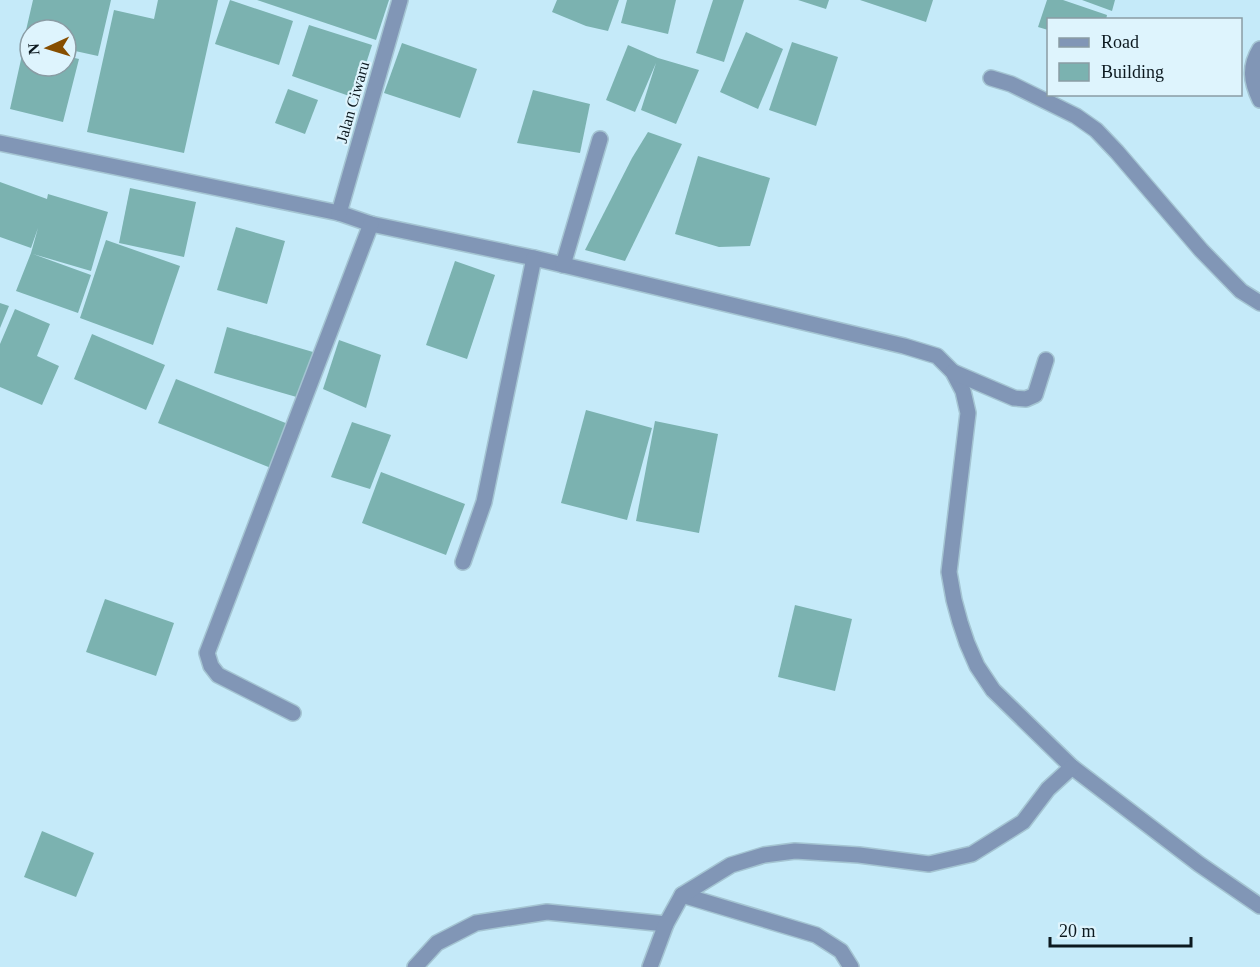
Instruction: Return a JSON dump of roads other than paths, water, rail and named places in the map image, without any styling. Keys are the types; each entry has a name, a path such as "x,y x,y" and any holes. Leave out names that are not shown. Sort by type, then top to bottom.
{"street":[{"name":"Jalan Ciwaru","path":"339,213 400,0"},
{"path":"1260,49 1253,65 1252,84 1260,100"},
{"path":"991,78 1011,84 1076,116 1095,130 1118,153 1200,250 1241,291 1260,303"},
{"path":"563,265 600,139"},
{"path":"0,143 339,213 371,224 534,258 904,346 937,356 953,372 963,391 968,413 949,572 960,622 977,666 993,690 1072,767 1199,864 1260,906"},
{"path":"293,712 218,675 211,666 207,653 371,224"},
{"path":"464,562 484,502 534,258"},
{"path":"953,372 1014,398 1026,399 1035,395 1046,360"},
{"path":"650,967 666,924 682,895 730,865 764,855 795,851 825,852 929,864 972,854 1023,822 1048,789 1072,767"},
{"path":"682,895 816,935 841,951 851,967"},
{"path":"415,967 438,944 476,923 547,912 666,924"}]}
